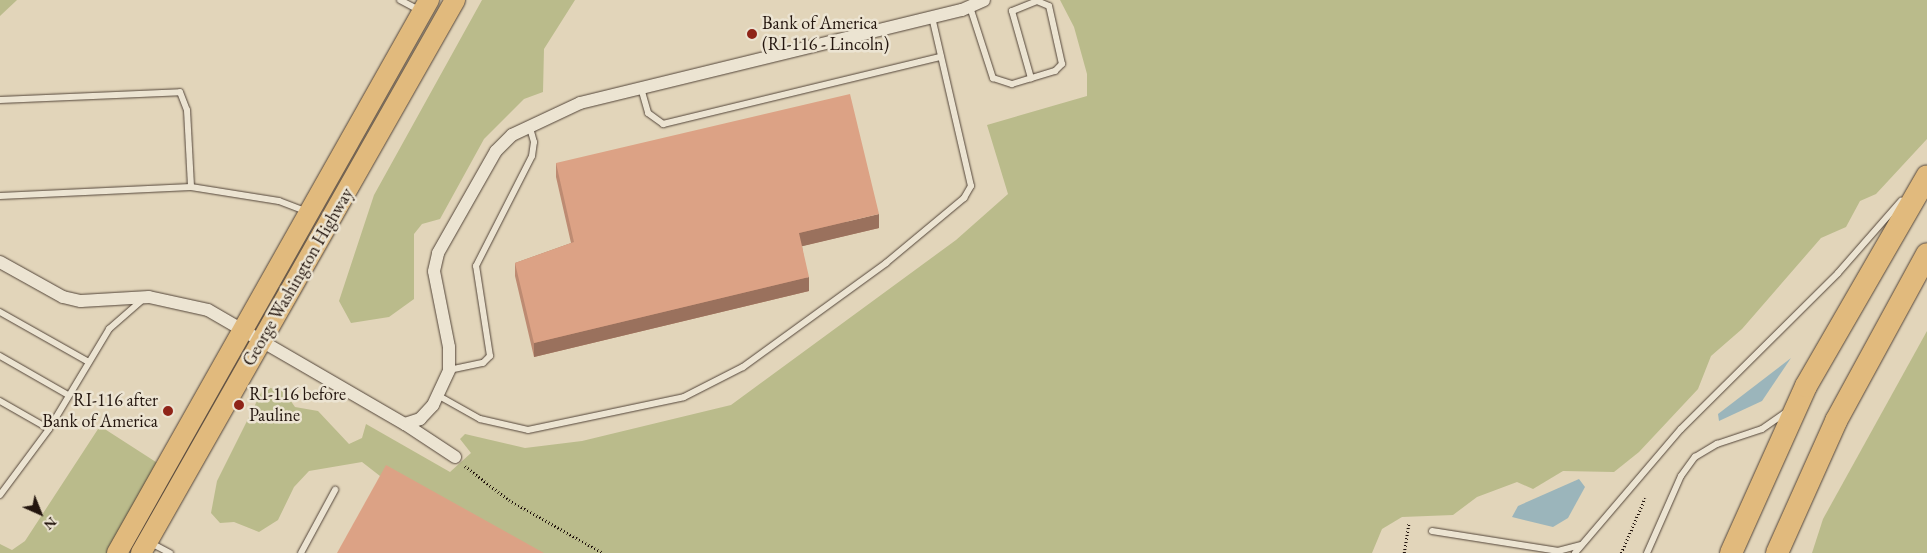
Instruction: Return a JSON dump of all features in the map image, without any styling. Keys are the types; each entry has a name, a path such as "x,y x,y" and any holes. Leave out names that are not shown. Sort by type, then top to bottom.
{"highway":[{"path":"1731,553 1806,386 1927,176"},
{"path":"1777,553 1836,421 1927,254"}],"main road":[{"name":"George Washington Highway","path":"145,547 455,0"},
{"name":"George Washington Highway","path":"117,553 426,6"},
{"path":"129,531 145,547"}],"street":[{"path":"405,424 420,419 439,396 449,370 450,347 434,271 438,253 496,151 529,124 580,103 932,17 970,7 984,0"},
{"path":"0,262 63,297 81,301 149,297 196,305 243,330 405,424 455,457"}],"lane":[{"path":"400,0 426,6"},
{"path":"970,7 993,78 1012,84 1055,72 1062,64 1049,6 1037,1 1020,6 1012,11 1030,78"},
{"path":"439,396 480,419 528,430 684,397 714,385 778,344 886,263 964,198 971,186 932,17"},
{"path":"641,88 648,113 663,124 942,57"},
{"path":"0,100 180,92 187,110 191,187"},
{"path":"449,370 483,363 490,356 476,266 532,156 534,142 529,124"},
{"path":"1575,553 1682,429 1838,272 1927,168"},
{"path":"0,196 191,187 279,201 309,213"},
{"path":"0,495 49,429 87,361 114,322 149,297"},
{"path":"0,312 87,361"},
{"path":"0,356 68,395"},
{"path":"1647,553 1681,476 1695,457 1717,444 1769,425 1806,386"},
{"path":"0,401 49,429"},
{"path":"301,553 335,490"},
{"path":"1432,531 1558,551 1585,542"},
{"path":"145,547 170,553"}],"path":[{"path":"455,457 509,500 603,553"},
{"path":"1621,553 1645,498"},
{"path":"1404,553 1409,522"}],"green space":[{"path":"0,0 17,0 0,16"},
{"path":"482,0 575,0 544,49 543,92 524,99 484,139 440,219 422,224 414,234 414,299 389,317 351,323 339,301 374,195"},
{"path":"1060,0 1927,0 1927,139 1876,194 1860,201 1846,227 1821,238 1742,329 1711,356 1698,389 1639,452 1614,472 1563,471 1533,489 1517,482 1477,497 1453,515 1402,517 1382,529 1372,553 539,553 393,474 380,476 362,462 309,471 294,487 278,520 259,532 234,522 220,523 211,513 217,481 264,387 283,390 295,407 318,411 349,444 362,438 366,424 450,472 471,453 460,439 465,434 525,448 582,441 731,405 956,240 1008,194 987,125 1087,96 1087,74 1074,27"},
{"path":"1927,331 1927,553 1812,553 1823,519"},
{"path":"100,426 159,464 108,553 0,553 0,544 12,550 25,541"}],"water":[{"path":"1791,358 1762,401 1719,421 1718,414"},
{"path":"1579,479 1585,487 1568,518 1553,527 1512,517 1518,506"}],"building":[{"path":"850,94 879,214 799,233 809,277 534,343 515,263 574,242 556,163"},
{"path":"386,465 544,553 337,553"}],"place":[{"name":"Bank of America (RI-116 - Lincoln)","path":"752,34"},
{"name":"RI-116 before Pauline","path":"239,405"},
{"name":"RI-116 after Bank of America","path":"168,411"}]}
